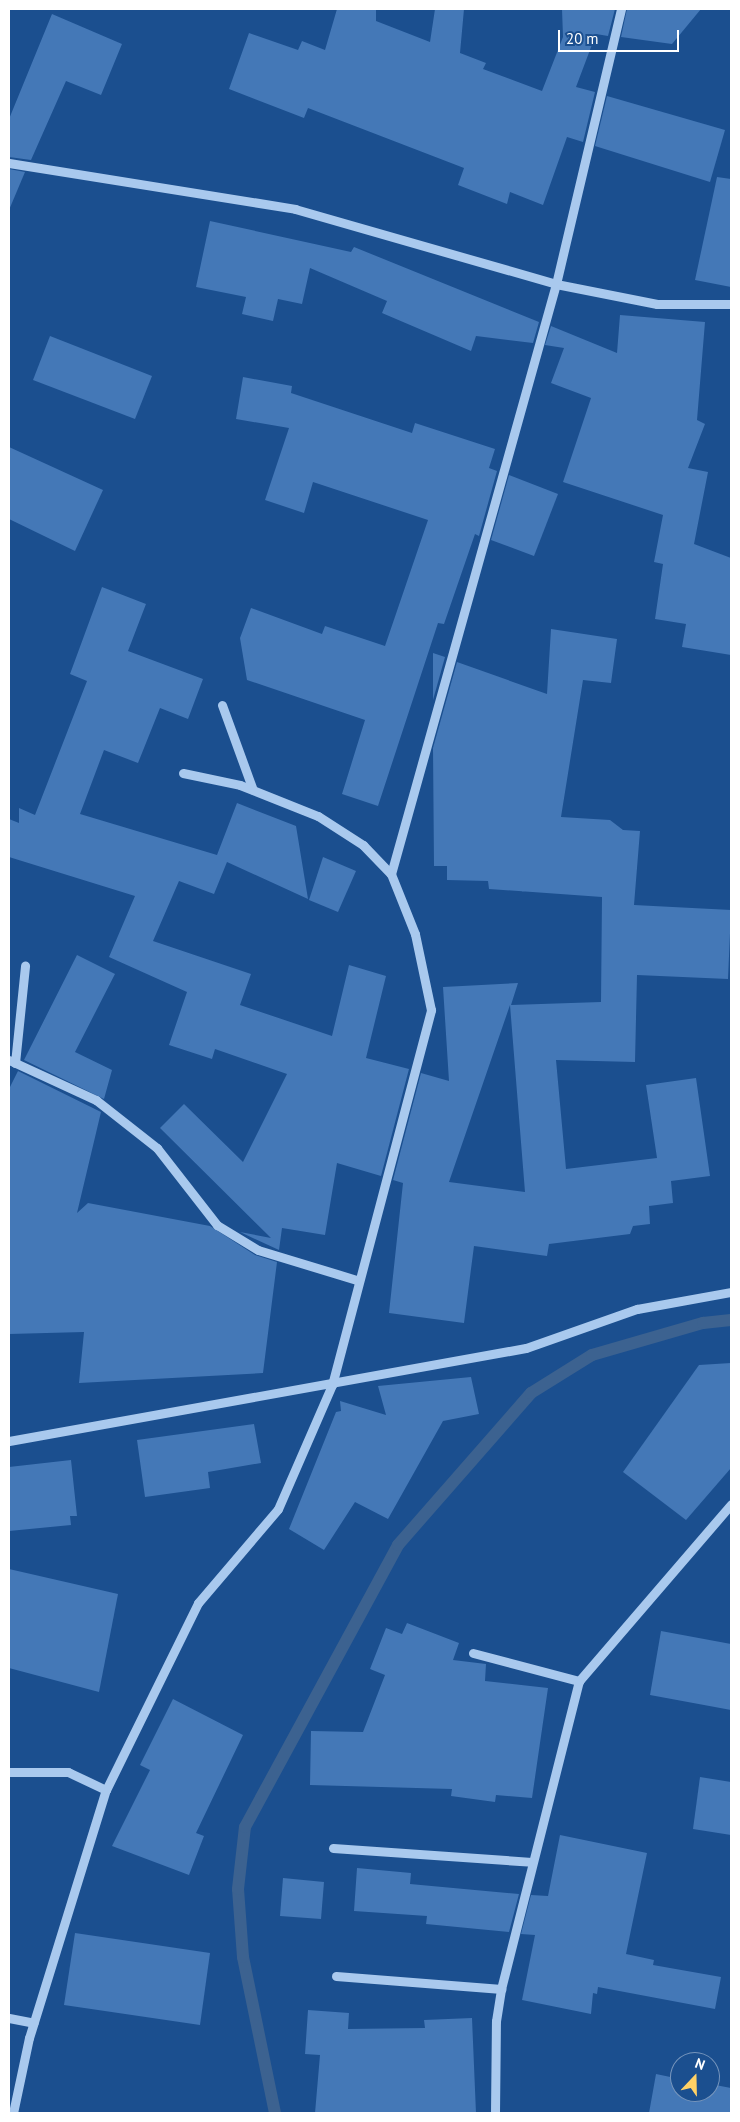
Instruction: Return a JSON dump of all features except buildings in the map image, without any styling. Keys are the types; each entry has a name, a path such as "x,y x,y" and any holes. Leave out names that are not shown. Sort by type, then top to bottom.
{"street":[{"path":"391,874 556,284 621,9"},
{"path":"9,163 295,209 556,284 657,304 731,304"},
{"path":"222,705 252,790"},
{"path":"13,2113 34,2023 106,1790 198,1603 278,1509 332,1385 357,1280 431,1010 415,934 391,874 363,846 318,816 252,790 183,773"},
{"path":"26,966 12,1062 96,1100 157,1148 217,1225 258,1250 357,1280"},
{"path":"9,1440 332,1385 526,1348 637,1310 731,1292"},
{"path":"495,2113 496,2021 501,1989 579,1681 731,1504"},
{"path":"473,1653 579,1681"},
{"path":"9,1772 68,1772 106,1790"},
{"path":"333,1848 532,1862"},
{"path":"336,1976 501,1989"},
{"path":"9,2018 34,2023"}],"waterway":[{"path":"275,2113 243,1957 238,1889 245,1827 398,1545 531,1393 592,1355 703,1323 731,1320"}]}
